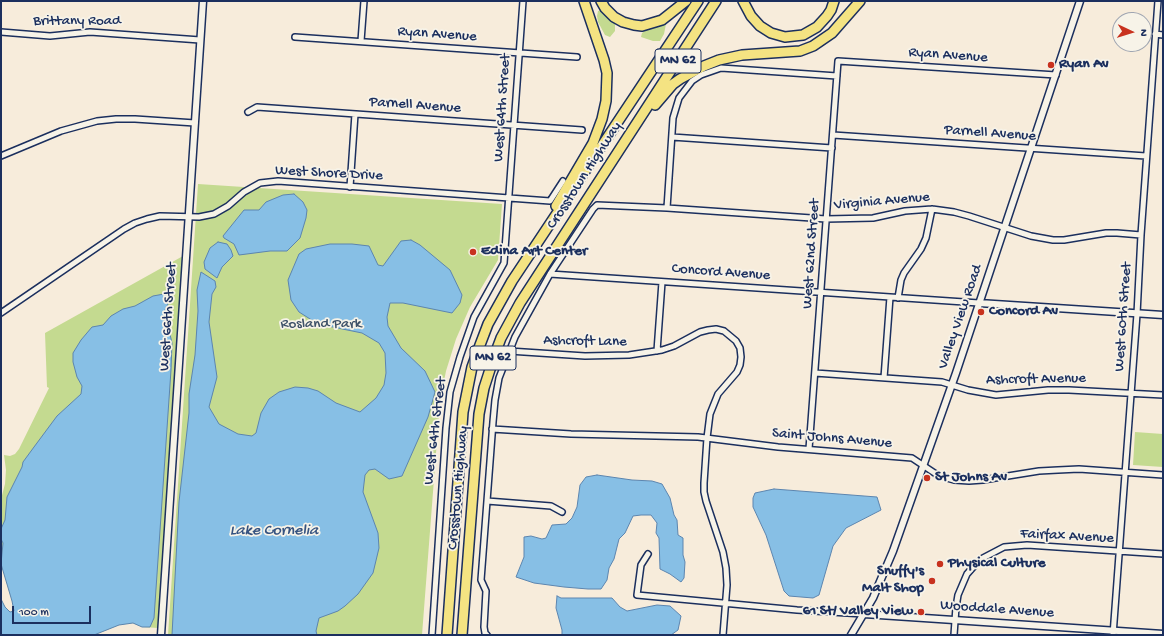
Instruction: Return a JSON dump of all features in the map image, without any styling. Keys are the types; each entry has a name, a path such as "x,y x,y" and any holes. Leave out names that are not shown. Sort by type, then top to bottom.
{"highway":[{"path":"527,260 593,143 605,110 607,82 604,60 584,1"},
{"path":"601,1 605,8 614,17 623,22 642,26 662,20 686,1"},
{"name":"Crosstown Highway","path":"447,635 460,436 463,412 472,367 488,324 500,302 527,260 698,1"},
{"name":"Crosstown Highway","path":"462,635 479,414 490,368 501,338 520,303 716,1"},
{"path":"743,1 751,16 760,26 776,35 790,37 803,35 817,27 831,10 834,1"},
{"path":"639,120 673,84 704,66 736,56 800,51 813,46 832,33 860,1"}],"street":[{"name":"West 66th Street","path":"160,635 203,1"},
{"path":"362,41 364,1"},
{"name":"West 64th Street","path":"432,635 446,428 450,392 460,356 474,317 504,263 522,1"},
{"name":"Valley View Road","path":"851,635 864,614 884,575 952,385 1080,1"},
{"name":"West 60th Street","path":"1113,633 1137,314 1146,156 1158,1"},
{"name":"Brittany Road","path":"1,32 50,36 90,32 200,40"},
{"path":"1155,34 1163,34"},
{"name":"Ryan Avenue","path":"295,37 577,57"},
{"name":"Ryan Avenue","path":"838,61 1056,75"},
{"name":"West 62nd Street","path":"809,449 838,61"},
{"path":"667,208 673,118 679,98 685,89 701,75 721,68 732,68 837,76"},
{"name":"Parnell Avenue","path":"248,112 257,107 582,130"},
{"path":"350,187 355,114"},
{"path":"1,156 61,131 97,121 135,119 195,124"},
{"name":"Parnell Avenue","path":"833,136 1146,156"},
{"path":"672,137 832,148"},
{"name":"West Shore Drive","path":"1,313 135,223 160,216 199,217 214,214 228,206 244,192 260,183 278,181 550,201 563,181"},
{"name":"Virginia Avenue","path":"550,274 597,205 667,208 826,219 873,218 905,211 932,209 954,212 1031,236 1053,240 1117,233 1141,235"},
{"path":"932,209 926,238 921,249 904,272 898,298 1163,315"},
{"path":"487,635 484,627 486,591 481,580 495,400 499,378 515,337 550,274"},
{"name":"Concord Avenue","path":"550,274 898,298"},
{"path":"657,351 662,282"},
{"path":"884,378 890,297"},
{"name":"Ashcroft Lane","path":"509,351 607,357 629,355 657,351 674,346 708,330 716,329 724,331 736,341 740,348 740,365 737,372 724,386 713,404 710,414 704,492 707,506 723,552 726,568 726,603 723,635"},
{"name":"Ashcroft Avenue","path":"815,373 942,382 968,390 996,395 1048,390 1163,395"},
{"name":"Saint Johns Avenue","path":"492,429 571,434 707,438 749,444 912,458 939,476 954,480 968,481 1039,471 1058,470 1163,475"},
{"path":"488,501 551,506 562,512"},
{"name":"Fairfax Avenue","path":"954,635 956,607 962,585 975,565 993,552 1004,547 1027,545 1163,554"},
{"name":"Wooddale Avenue","path":"648,554 641,566 638,595 797,610 955,620 1113,633 1163,634"}],"green space":[{"path":"602,10 615,21 615,31 610,37 605,35 598,22 598,11"},
{"path":"664,23 666,24 664,34 660,41 653,41 641,37 642,33 648,28"},
{"name":"Rosland Park","path":"198,184 502,204 498,260 470,307 456,339 446,371 440,401 422,635 168,635"},
{"path":"183,256 158,628 142,627 133,623 119,625 94,635 1,635 1,599 5,607 10,612 14,611 1,564 1,499 5,484 6,470 4,455 10,456 15,454 19,449 49,388 47,387 45,333"},
{"path":"1135,432 1163,434 1163,467 1133,465"}],"water":[{"path":"294,194 303,202 307,210 300,238 287,251 270,251 239,255 234,244 224,238 223,236 244,210 259,210 266,202 283,195"},
{"name":"Lake Cornelia","path":"411,240 420,245 450,270 462,295 460,303 452,313 403,303 390,303 387,317 388,326 401,348 425,371 435,392 428,417 402,476 389,479 375,469 369,470 365,475 363,492 378,533 379,548 373,573 358,594 345,606 338,611 319,618 316,631 317,635 172,635 179,502 189,413 189,394 195,355 198,311 197,290 201,272 215,281 216,287 212,294 209,322 217,377 209,407 219,424 238,434 252,436 256,433 261,413 269,399 279,392 295,387 308,388 318,391 336,403 360,412 376,398 384,385 386,373 385,353 379,343 362,333 318,324 299,312 291,300 288,280 299,254 306,249 330,244 369,246 378,265 383,266 401,241"},
{"path":"218,242 227,244 233,256 222,267 217,278 205,269 204,262 210,248"},
{"path":"164,294 170,300 164,312 170,322 169,330 172,343 171,370 154,618 150,627 142,627 133,623 119,625 94,635 1,635 1,599 5,607 10,612 14,611 1,564 3,543 1,539 1,529 5,520 7,497 23,462 57,416 81,394 82,386 77,377 73,362 73,353 81,340 92,327 103,325 111,316 123,309 135,306 153,296"},
{"path":"597,475 652,481 662,484 670,498 674,515 677,520 678,535 683,538 683,555 685,562 684,578 681,582 660,569 659,538 656,533 657,523 651,515 633,516 625,533 619,539 614,559 609,568 607,580 601,589 564,587 534,583 516,577 524,557 524,537 531,536 542,539 546,538 552,525 566,524 572,518 577,507 580,485 586,477"},
{"path":"774,489 877,497 881,510 846,528 833,546 819,595 813,598 789,596 784,591 766,535 753,507 753,498 755,493"},
{"path":"557,596 561,598 612,598 620,607 627,611 657,605 670,606 681,616 678,630 671,635 562,635 556,608"}],"place":[{"name":"Ryan Av","path":"1051,65"},
{"name":"Edina Art Center","path":"473,252"},
{"name":"Concord Av","path":"981,312"},
{"name":"St Johns Av","path":"927,478"},
{"name":"Physical Culture","path":"940,564"},
{"name":"Snuffy's Malt Shop","path":"932,581"},
{"name":"61 St/ Valley View","path":"921,612"}]}
